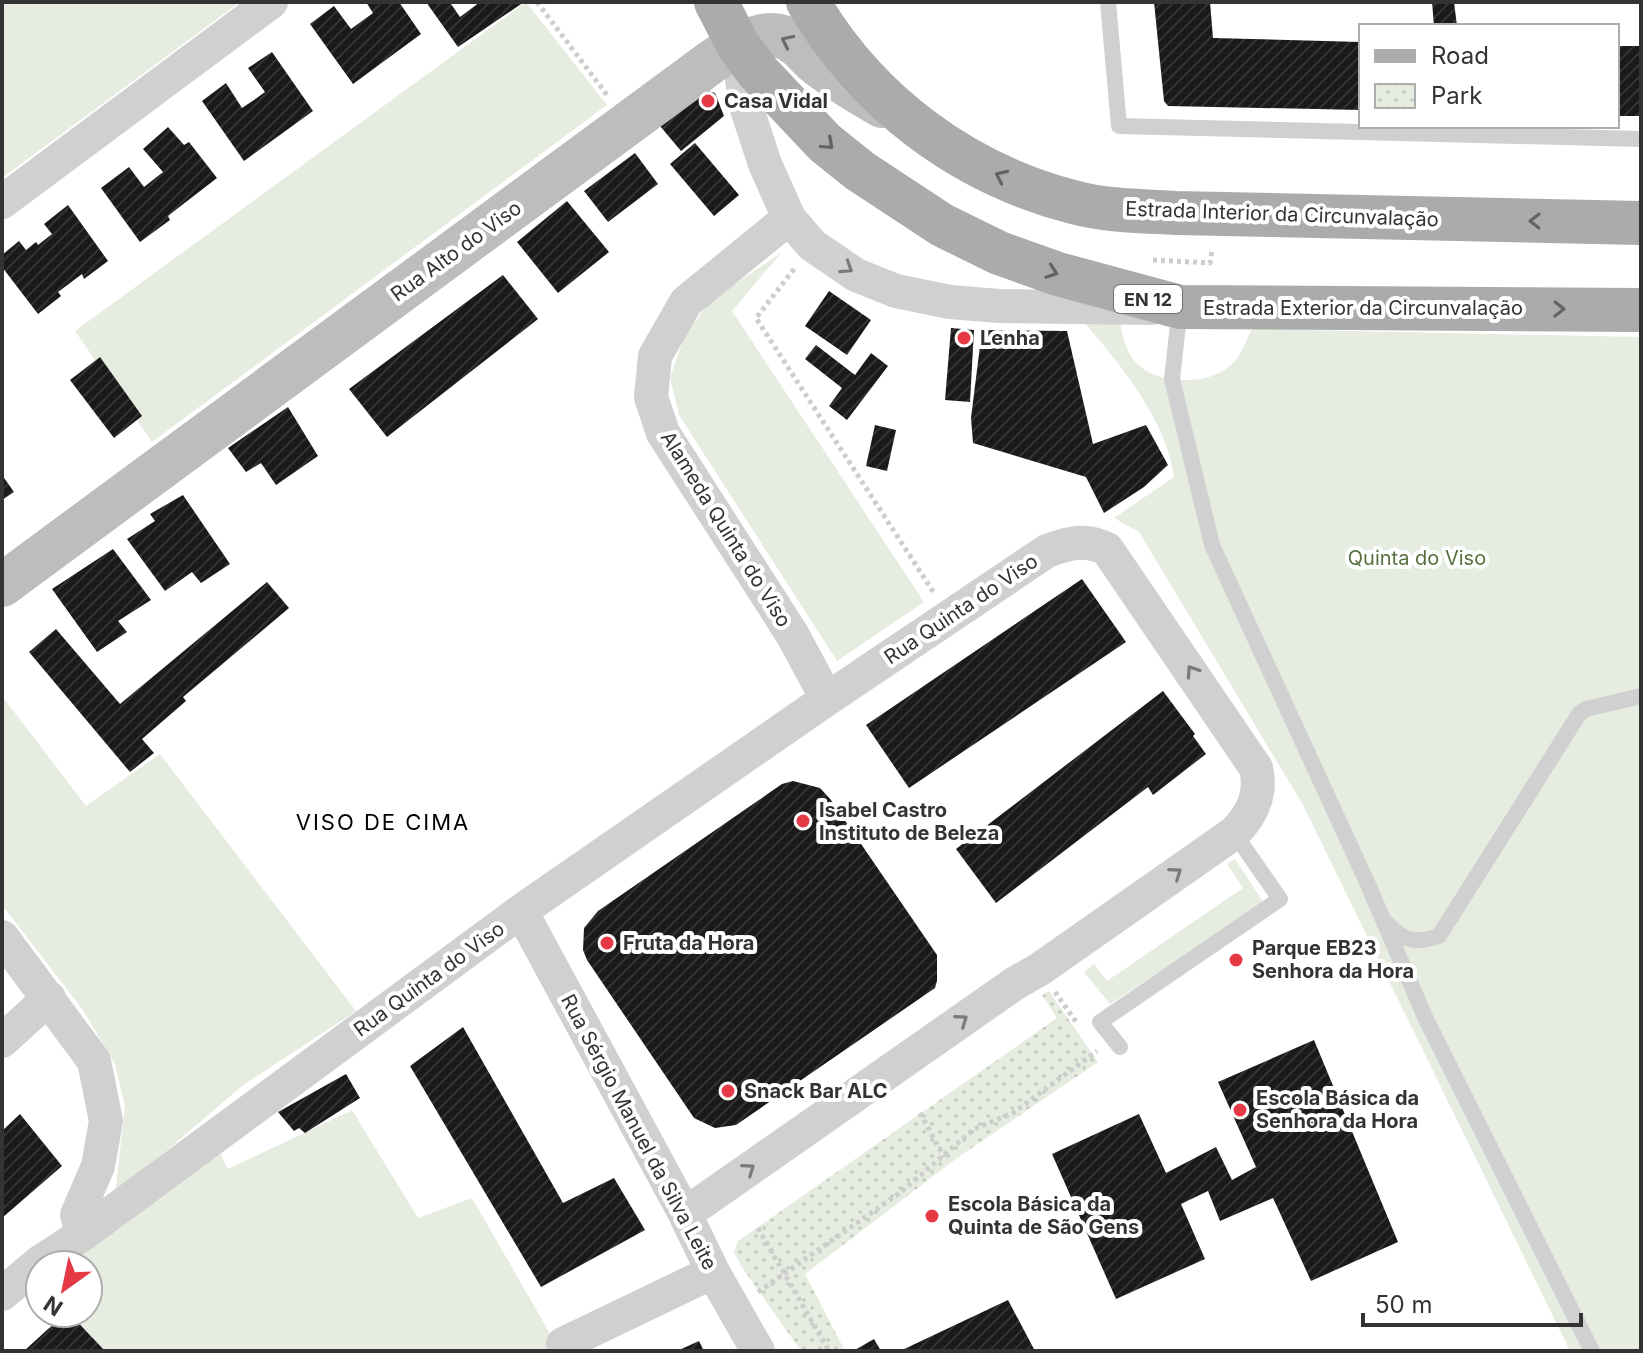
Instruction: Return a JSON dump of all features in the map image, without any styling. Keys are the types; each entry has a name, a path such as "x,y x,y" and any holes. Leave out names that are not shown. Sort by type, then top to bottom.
{"main road":[{"name":"Estrada Exterior da Circunvalação","path":"716,2 738,45 758,72 825,143 860,171 942,225 999,253 1058,274 1180,307 1641,310"},
{"name":"Estrada Interior da Circunvalação","path":"808,2 845,58 921,131 970,161 1027,188 1075,203 1125,210 1230,215 1641,223"},
{"name":"Rua Alto do Viso","path":"2,585 738,45 768,35 781,35 792,40 816,64 921,131"}],"street":[{"path":"2,202 271,2"},
{"path":"738,45 745,103 765,164 789,218 812,245 856,275 896,291 950,302 1104,309 1180,307"},
{"name":"Alameda Quinta do Viso","path":"789,218 686,302 655,356 651,397 663,433 792,634 827,699"},
{"name":"Rua Quinta do Viso","path":"83,1234 521,911 1047,551 1074,542 1092,541 1107,549 1256,768 1259,782 1257,798 1245,822 1234,833 685,1214"},
{"name":"Rua Sérgio Manuel da Silva Leite","path":"521,911 758,1351"},
{"path":"2,937 94,1061 106,1121 98,1166 77,1215 83,1234 40,1262 2,1294"},
{"path":"2,1041 49,998"},
{"path":"563,1344 713,1272"}],"lane":[{"path":"1108,2 1119,126 1641,139"},
{"path":"1180,307 1172,379 1212,545 1425,1017 1592,1351"},
{"path":"1382,917 1408,941 1420,942 1439,936 1579,714 1586,709 1641,696"},
{"path":"1120,1047 1100,1022 1280,899 1234,833"}],"path":[{"path":"537,2 630,124"},
{"path":"812,245 756,318 949,618"},
{"path":"757,1293 901,1192 974,1129 1013,1113 1098,1050"},
{"path":"920,1113 944,1157"},
{"path":"758,1228 829,1351"}],"green space":[{"path":"2,2 240,2 2,178"},
{"path":"526,2 607,105 152,442 75,331"},
{"path":"781,253 732,311 924,602 837,661 679,415 670,378 684,336 711,300"},
{"name":"Quinta do Viso","path":"1082,320 1120,323 1124,341 1136,363 1151,373 1175,380 1202,379 1225,370 1242,351 1252,329 1641,337 1641,1351 1570,1351 1303,805 1139,532 1114,518 1174,477 1170,456 1152,414 1126,373"},
{"path":"2,696 86,806 160,754 356,1011 242,1086 115,1195 125,1107 115,1064 83,1010 2,905"},
{"path":"1235,859 1264,903 1110,1004 1084,972 1094,964 1107,981 1243,888 1227,864"},
{"path":"1049,991 1098,1062 957,1158 805,1274 845,1351 801,1351 741,1266 734,1252 738,1241 1057,1018 1042,995"},
{"path":"352,1110 418,1218 472,1198 560,1351 105,1351 84,1329 104,1329 104,1249 85,1249 217,1147 228,1169"}],"building":[{"path":"366,2 399,2 421,34 353,84 310,24 334,6 351,29 373,13"},
{"path":"426,2 454,2 451,4 460,17 480,2 524,2 458,47"},
{"path":"1154,2 1210,2 1213,38 1359,42 1359,110 1168,106 1164,101"},
{"path":"1432,2 1454,2 1457,24 1434,24"},
{"path":"1619,46 1641,46 1641,116 1619,116"},
{"path":"272,52 313,111 244,161 202,101 226,83 242,108 254,100 265,92 248,68"},
{"path":"703,90 715,93 724,116 681,151 660,126"},
{"path":"168,127 184,145 189,142 217,178 140,242 101,188 129,167 144,187 163,172 143,149"},
{"path":"695,143 739,195 714,216 670,164"},
{"path":"635,153 658,184 608,222 584,191"},
{"path":"567,201 609,252 558,293 517,242"},
{"path":"68,205 108,261 84,279 82,274 58,292 61,296 38,314 2,267 2,255 19,241 26,250 36,242 38,245 52,234 44,224"},
{"path":"503,275 538,319 387,437 349,389"},
{"path":"829,291 871,320 847,355 805,326"},
{"path":"951,328 974,330 970,402 945,400"},
{"path":"982,330 1067,331 1093,444 1146,425 1168,465 1144,487 1104,513 1086,477 973,443 971,418"},
{"path":"816,345 855,375 871,353 888,366 847,420 829,406 842,388 805,359"},
{"path":"100,357 142,416 114,438 70,380"},
{"path":"288,407 318,456 276,485 261,463 246,472 228,448"},
{"path":"875,425 896,430 887,471 866,466"},
{"path":"2,475 14,492 2,500"},
{"path":"183,495 230,564 201,583 192,572 165,591 127,539 155,521 150,514"},
{"path":"113,549 151,600 118,621 127,632 97,652 52,589"},
{"path":"1082,579 1126,642 909,788 866,725"},
{"path":"267,582 289,608 183,697 186,701 142,739 154,753 130,772 29,652 56,629 120,704"},
{"path":"1163,691 1206,754 1153,795 1148,787 996,903 956,849"},
{"path":"793,781 820,788 831,800 937,955 937,981 935,988 736,1125 715,1128 694,1118 587,960 583,950 584,928 598,911 782,784"},
{"path":"463,1027 563,1203 614,1178 645,1230 541,1287 410,1066"},
{"path":"1314,1040 1398,1242 1311,1281 1273,1198 1220,1221 1208,1191 1181,1204 1205,1259 1116,1299 1052,1154 1139,1114 1166,1173 1216,1147 1232,1180 1256,1167 1218,1082"},
{"path":"346,1074 360,1098 305,1133 299,1128 294,1131 278,1112"},
{"path":"20,1114 62,1166 2,1218 2,1131"},
{"path":"1008,1300 1035,1351 900,1351"},
{"path":"48,1329 84,1329 105,1351 24,1351"},
{"path":"874,1339 881,1351 853,1351"},
{"path":"699,1341 704,1351 677,1351"}],"place":[{"name":"Casa Vidal","path":"708,101"},
{"name":"Lenha","path":"964,338"},
{"name":"Isabel Castro Instituto de Beleza","path":"803,821"},
{"name":"Fruta da Hora","path":"607,943"},
{"name":"Parque EB23 Senhora da Hora","path":"1236,960"},
{"name":"Snack Bar ALC","path":"728,1091"},
{"name":"Escola Básica da Senhora da Hora","path":"1240,1110"},
{"name":"Escola Básica da Quinta de São Gens","path":"932,1216"}],"district":[{"name":"VISO DE CIMA","path":"383,822"}]}
